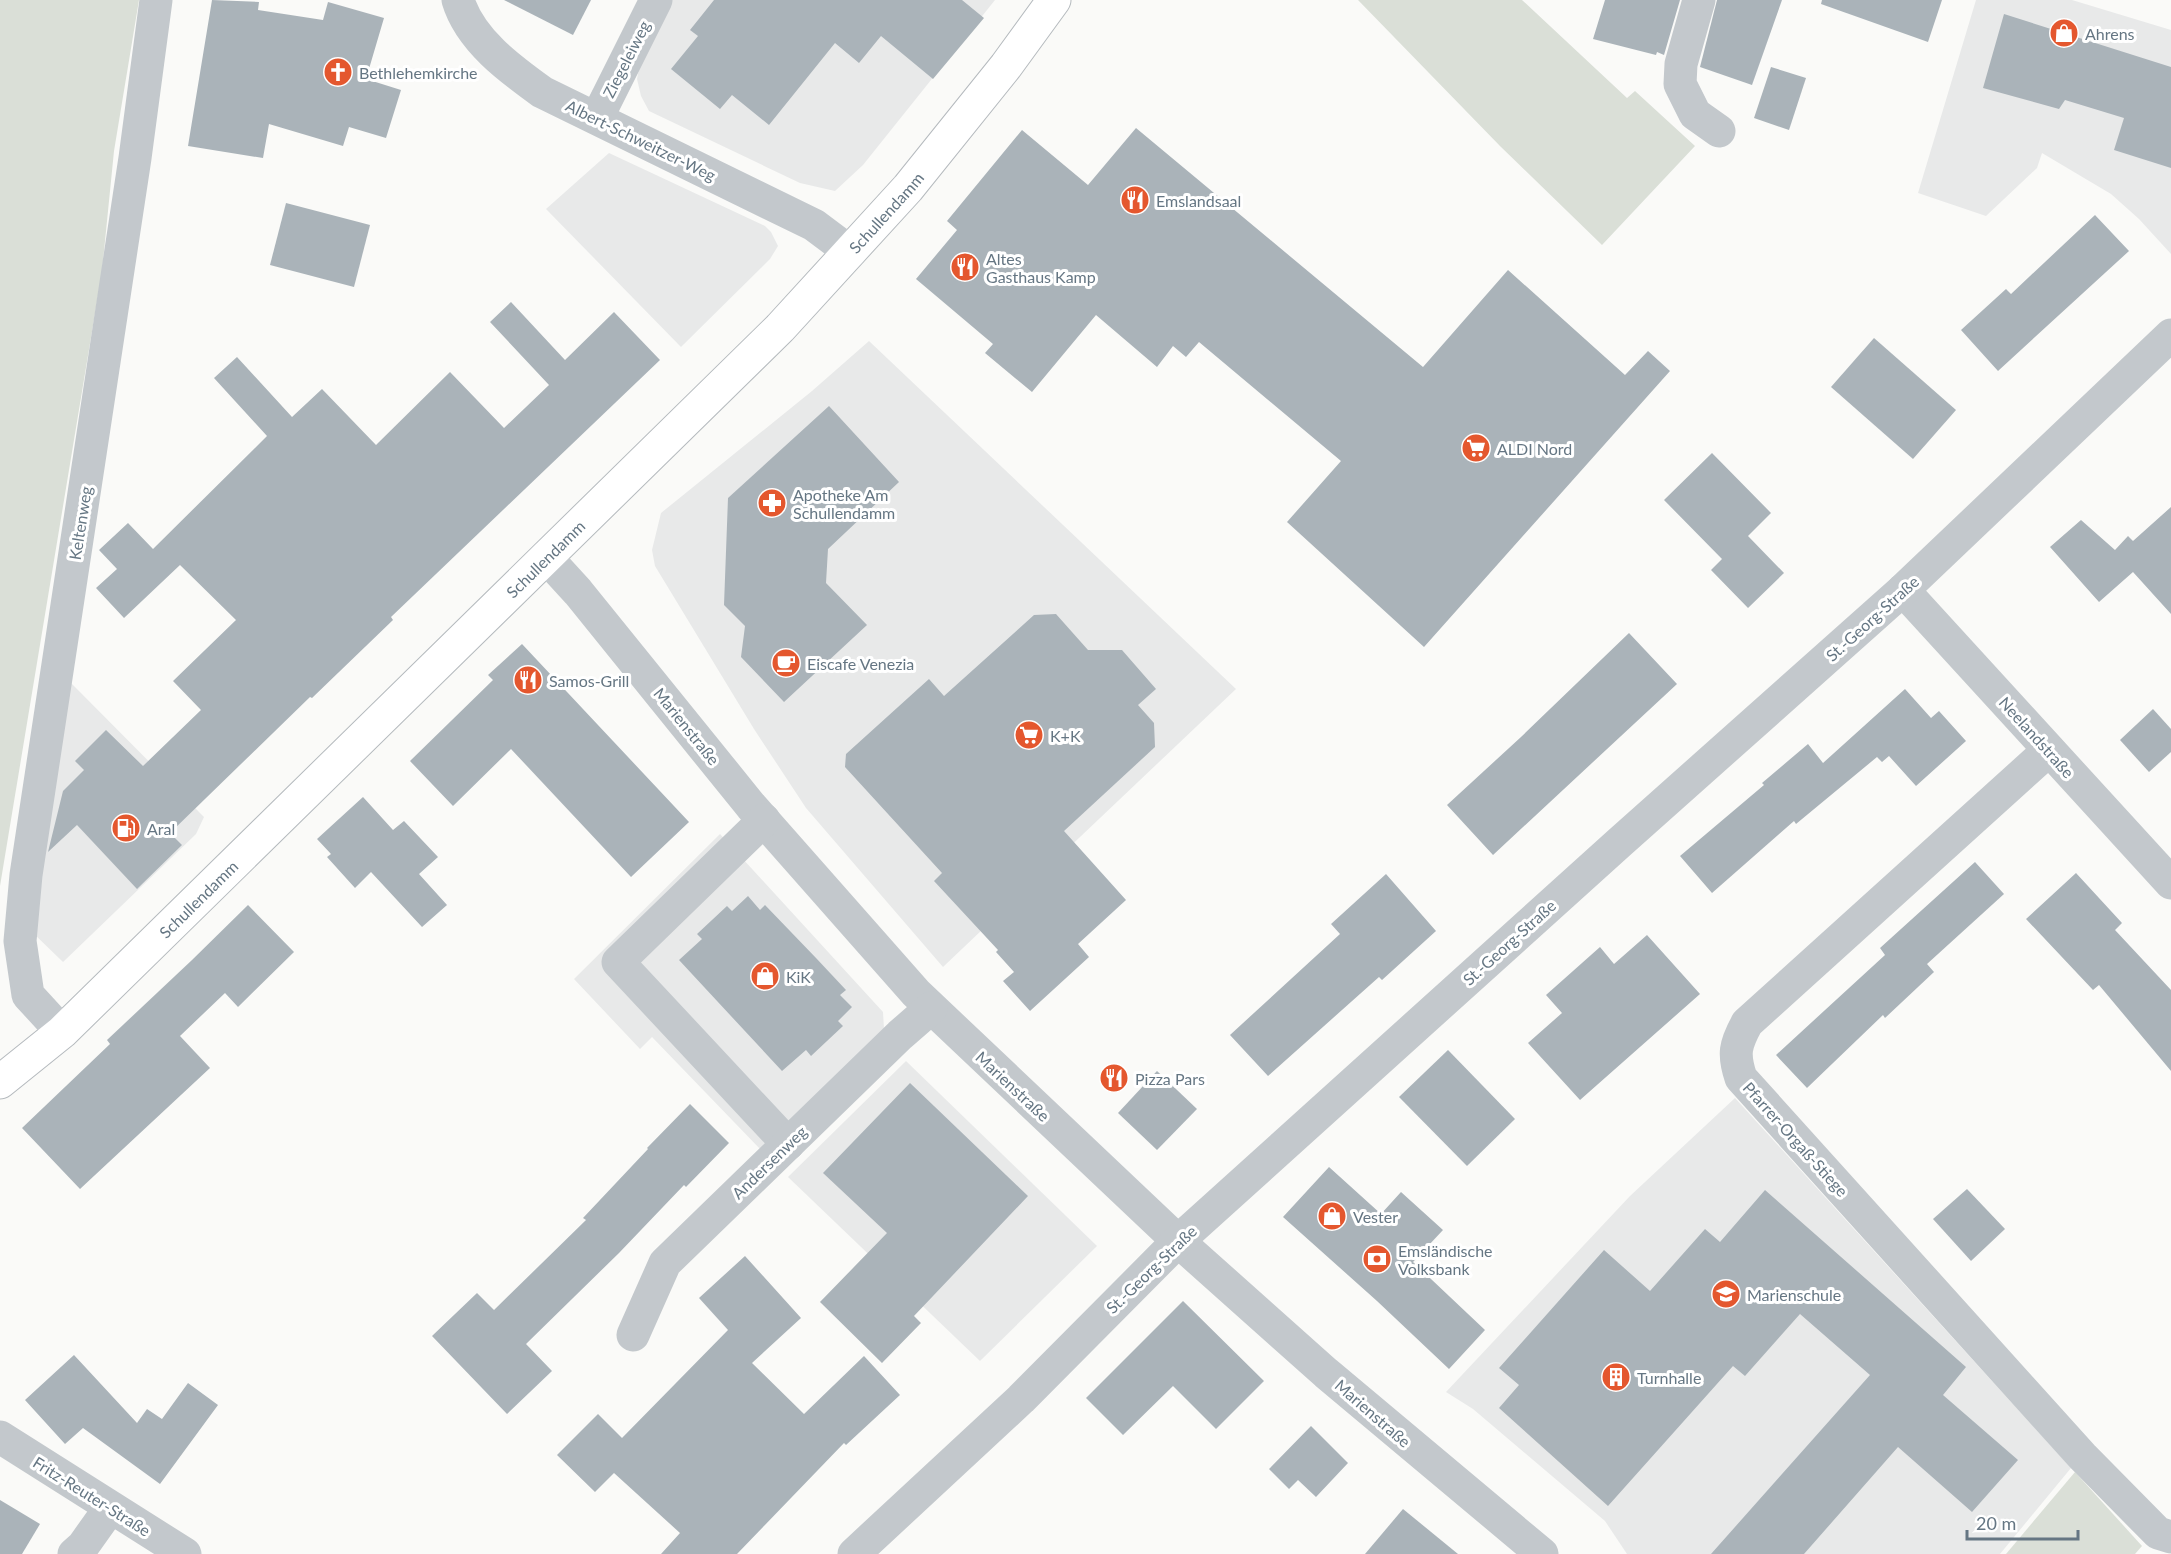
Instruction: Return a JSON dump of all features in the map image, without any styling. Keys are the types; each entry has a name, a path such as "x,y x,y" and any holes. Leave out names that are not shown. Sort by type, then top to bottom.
{"main road":[{"name":"Schullendamm","path":"0,1082 62,1032 780,328 908,188 1006,66 1054,0"}],"street":[{"name":"Keltenweg","path":"62,1032 28,995 20,940 26,875 135,158 156,0"},
{"name":"Albert-Schweitzer-Weg","path":"458,0 460,9 484,43 507,67 542,92 814,225 850,252"},
{"name":"Ziegeleiweg","path":"597,118 656,0"},
{"path":"1699,0 1681,64 1680,84 1695,114 1719,131"},
{"name":"St.-Georg-Straße","path":"854,1554 1021,1399 1178,1241 1903,590 2076,428 2171,335"},
{"name":"Marienstraße","path":"546,557 578,592 764,820 916,993 1178,1241 1326,1373 1542,1554"},
{"name":"Neelandstraße","path":"1903,590 2171,883"},
{"name":"Pfarrer-Orgaß-Stiege","path":"2049,750 1747,1023 1737,1041 1735,1059 1741,1078 2082,1456 2158,1533 2171,1537"},
{"path":"764,820 618,962 788,1144"},
{"name":"Andersenweg","path":"633,1335 665,1263 900,1035 932,1008"},
{"name":"Fritz-Reuter-Straße","path":"0,1437 185,1554"},
{"path":"74,1554 83,1546 110,1508"}],"shaded area":[{"path":"0,0 139,0 114,151 102,271 0,886"},
{"path":"672,0 995,0 863,165 835,191 800,183 649,111 641,96 637,79 640,63"},
{"path":"1358,0 1522,0 1627,98 1635,91 1695,146 1602,245 1500,146"},
{"path":"1976,0 2072,0 2171,30 2171,254 2139,219 2111,194 2042,153 2037,168 1986,216 1918,193"},
{"path":"609,153 765,226 778,246 770,259 681,347 546,209"},
{"path":"869,341 1236,689 943,967 806,808 754,729 655,566 652,550 661,513 812,391"},
{"path":"71,683 204,817 196,834 63,962 30,930"},
{"path":"720,834 883,1012 884,1029 761,1150 652,1037 640,1049 574,979"},
{"path":"906,1061 1097,1246 980,1361 788,1177"},
{"name":"Marienschule","path":"1735,1098 2071,1468 2000,1554 1627,1554 1605,1521 1473,1409 1446,1392 1630,1196"},
{"path":"2075,1472 2142,1546 2135,1554 2006,1554"}],"building":[{"path":"212,0 259,2 258,10 323,20 328,2 384,18 366,79 401,90 386,138 349,127 343,146 269,124 263,158 188,146"},
{"path":"504,0 591,0 573,35"},
{"path":"714,0 962,0 984,18 933,79 881,36 859,63 835,43 769,125 732,95 720,109 671,69 698,36 690,30"},
{"path":"1605,0 1680,0 1664,55 1593,39"},
{"path":"1717,0 1782,0 1752,85 1700,67"},
{"path":"1822,0 1942,0 1928,42 1821,4"},
{"path":"2004,14 2171,67 2171,168 2114,150 2124,118 2065,100 2059,109 1983,88"},
{"path":"1771,67 1806,78 1789,130 1754,118"},
{"path":"1136,128 1423,367 1508,270 1625,375 1648,351 1670,371 1424,647 1287,522 1341,461 1199,342 1186,357 1173,346 1157,367 1096,315 1032,392 985,353 993,344 916,279 957,230 947,221 1022,130 1088,185"},
{"path":"286,203 370,225 354,287 270,265"},
{"path":"2095,215 2129,251 1998,371 1961,330 2006,289 2011,294"},
{"path":"511,302 565,360 614,312 660,360 391,617 393,620 170,833 182,845 137,889 77,825 48,852 63,791 84,770 75,761 106,730 143,766 201,710 173,681 236,620 180,565 124,618 96,588 117,569 99,550 128,523 153,549 267,436 214,378 237,357 292,417 322,389 376,445 450,372 504,428 549,385 490,322"},
{"path":"1874,338 1956,410 1913,459 1831,387"},
{"path":"829,406 899,482 828,549 826,583 867,625 784,702 741,657 745,626 724,605 728,498"},
{"path":"1712,453 1771,513 1748,536 1784,573 1748,608 1711,570 1722,559 1664,500"},
{"path":"2171,507 2171,614 2133,572 2099,602 2050,547 2081,520 2115,550 2128,536 2133,541"},
{"name":"K+K","path":"1056,614 1088,650 1122,650 1156,689 1138,705 1154,723 1155,747 1064,831 1126,900 1078,944 1089,957 1030,1011 1003,981 1014,972 996,952 998,950 934,881 942,873 845,767 846,754 929,679 944,696 1034,615"},
{"path":"1629,633 1677,684 1493,855 1447,805"},
{"path":"522,644 689,822 631,877 511,749 453,806 410,761 493,680 488,675"},
{"path":"1905,689 1931,718 1939,711 1966,741 1916,786 1889,756 1882,762 1877,757 1796,824 1794,821 1712,893 1680,856 1764,785 1762,783 1808,744 1823,763"},
{"path":"2153,709 2171,729 2171,752 2149,772 2120,740"},
{"path":"363,797 393,830 404,821 438,857 419,874 447,905 422,927 371,872 355,888 327,857 331,854 317,839"},
{"path":"1975,862 2004,894 1927,964 1934,972 1885,1018 1883,1015 1807,1088 1776,1055 1885,955 1880,948"},
{"path":"2076,873 2122,923 2115,930 2171,990 2171,1071 2099,985 2093,990 2026,919"},
{"path":"1386,874 1436,931 1382,980 1379,977 1268,1076 1230,1035 1340,934 1331,924"},
{"path":"748,896 760,910 765,905 846,990 840,995 852,1007 838,1021 843,1026 811,1056 806,1050 782,1071 679,960 702,939 697,934 727,906 732,911"},
{"path":"248,905 294,952 238,1007 225,993 180,1036 210,1068 80,1189 22,1128 110,1044 107,1040"},
{"path":"1647,935 1700,994 1580,1100 1528,1043 1562,1013 1546,995 1600,947 1614,964"},
{"path":"1448,1050 1515,1119 1467,1166 1399,1097"},
{"path":"1157,1071 1197,1109 1157,1150 1118,1113"},
{"path":"910,1083 1028,1196 914,1316 921,1323 882,1363 820,1302 887,1233 823,1173"},
{"path":"690,1104 729,1143 686,1187 684,1185 619,1253 526,1344 552,1371 507,1414 432,1336 477,1293 494,1310 586,1220 583,1218"},
{"path":"1329,1167 1381,1214 1401,1192 1443,1230 1413,1262 1485,1330 1449,1369 1283,1217"},
{"path":"1967,1189 2005,1229 1971,1261 1933,1219"},
{"path":"1765,1190 1966,1367 1943,1395 2018,1460 1972,1512 1898,1447 1804,1554 1711,1554 1870,1375 1800,1314 1745,1376 1733,1366 1608,1506 1499,1408 1519,1385 1499,1368 1604,1250 1650,1291 1705,1229 1720,1242"},
{"path":"745,1256 801,1318 752,1363 804,1414 864,1356 900,1395 846,1445 844,1443 737,1554 661,1554 680,1533 614,1473 595,1492 557,1455 598,1414 622,1438 728,1330 699,1298"},
{"path":"1183,1301 1264,1381 1216,1429 1173,1386 1123,1435 1086,1398"},
{"path":"74,1355 137,1423 147,1409 162,1419 188,1383 218,1405 160,1484 83,1428 65,1444 25,1400"},
{"path":"1311,1426 1348,1463 1316,1497 1298,1480 1289,1489 1269,1469"},
{"path":"0,1500 40,1524 22,1554 0,1554"},
{"path":"1403,1509 1458,1554 1365,1554"}],"place":[{"name":"Ahrens","path":"2064,33"},
{"name":"Bethlehemkirche","path":"338,72"},
{"name":"Emslandsaal","path":"1135,200"},
{"name":"Altes Gasthaus Kamp","path":"965,267"},
{"name":"ALDI Nord","path":"1476,448"},
{"name":"Apotheke Am Schullendamm","path":"772,503"},
{"name":"Eiscafe Venezia","path":"786,663"},
{"name":"Samos-Grill","path":"528,680"},
{"name":"K+K","path":"1029,735"},
{"name":"Aral","path":"126,828"},
{"name":"KiK","path":"765,976"},
{"name":"Pizza Pars","path":"1114,1078"},
{"name":"Vester","path":"1332,1216"},
{"name":"Emsländische Volksbank","path":"1377,1259"},
{"name":"Marienschule","path":"1726,1294"},
{"name":"Turnhalle","path":"1616,1377"}]}
